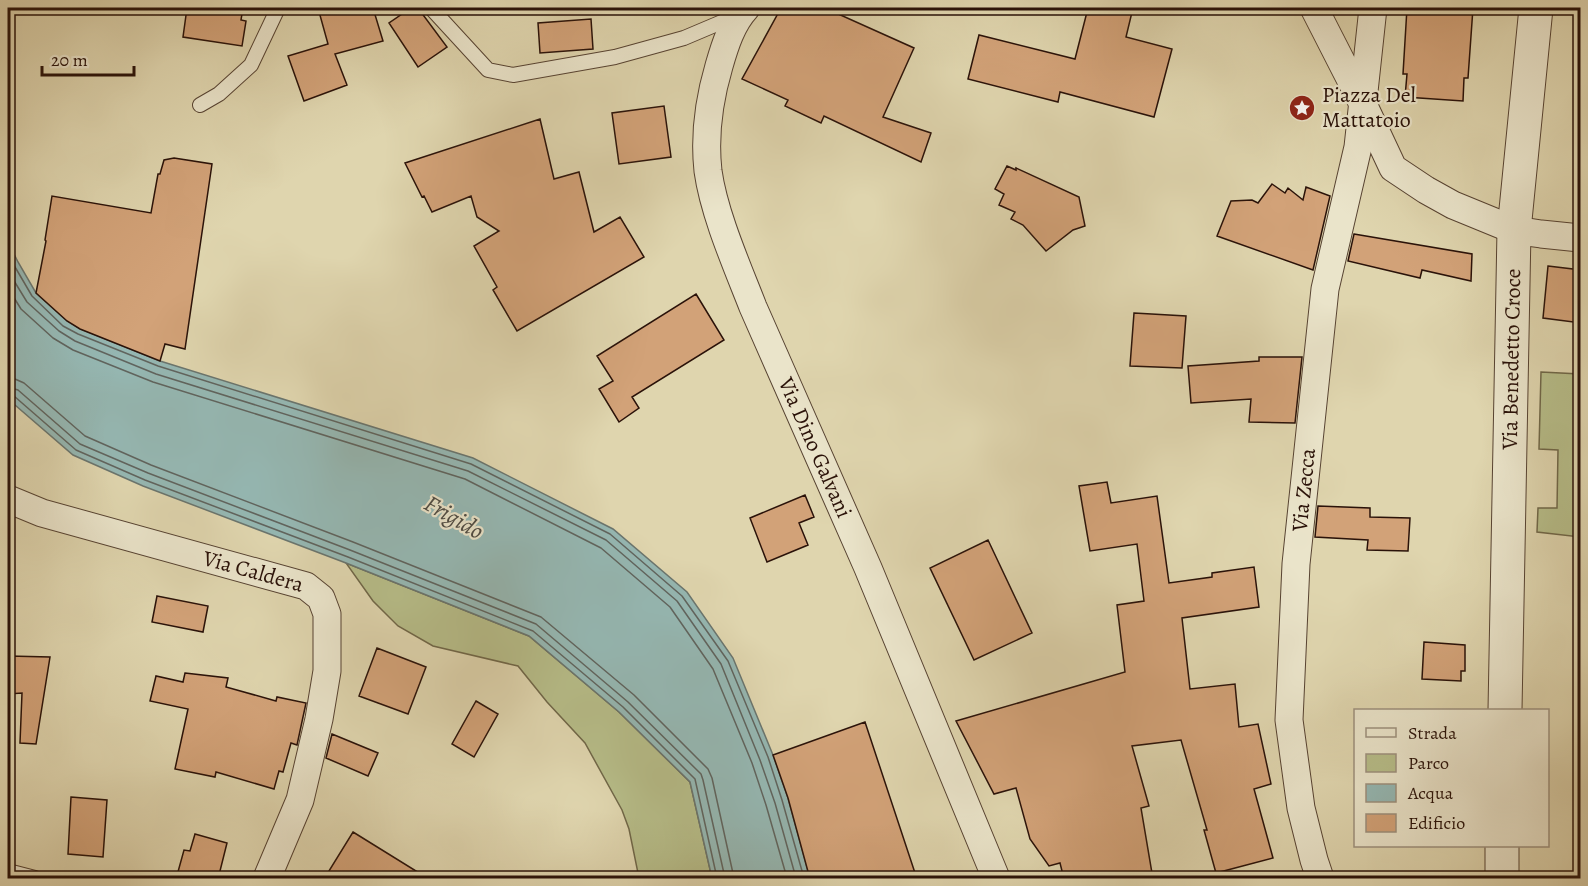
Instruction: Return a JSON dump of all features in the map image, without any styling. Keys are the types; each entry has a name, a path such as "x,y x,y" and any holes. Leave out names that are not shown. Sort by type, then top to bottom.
{"street":[{"path":"1314,8 1393,168 1453,205 1514,230 1581,238"},
{"name":"Via Zecca","path":"1320,879 1302,808 1288,720 1296,564 1325,289 1358,147 1373,8"},
{"name":"Via Benedetto Croce","path":"1504,709 1514,230 1536,8"},
{"name":"Via Dino Galvani","path":"743,11 727,40 712,89 707,125 708,171 716,207 753,307 872,578 996,879"},
{"name":"Via Caldera","path":"8,499 42,513 306,586 321,598 327,614 327,671 320,719 300,801 267,879"},
{"path":"1502,847 1502,879"}],"lane":[{"path":"200,105 219,94 251,65 278,8"},
{"path":"431,8 488,70 513,75 638,51 684,38 743,11"},
{"path":"8,870 35,879"}],"green space":[{"path":"1541,372 1580,374 1580,537 1537,532 1538,508 1557,508 1558,450 1539,449"},
{"path":"346,563 529,636 619,712 690,782 712,878 639,878 629,829 622,810 585,743 518,666 433,646 398,626 373,601"}],"water":[{"name":"Frigido","path":"8,242 36,293 67,321 81,329 160,361 473,458 613,529 687,592 733,658 773,755 788,798 810,878 712,878 690,782 619,712 529,636 143,486 73,455 8,399"}],"building":[{"path":"187,8 243,8 241,20 246,21 242,46 183,37"},
{"path":"318,8 373,8 383,41 335,54 347,85 304,101 288,56 328,44"},
{"path":"411,8 418,8 447,47 418,67 389,23"},
{"path":"781,8 825,8 914,48 883,117 931,133 921,162 824,116 821,123 785,106 788,100 742,79"},
{"path":"1088,8 1133,8 1126,37 1172,49 1154,117 1060,92 1058,102 968,79 979,35 1075,59"},
{"path":"1407,8 1473,8 1468,78 1464,78 1463,101 1405,97 1407,74 1403,74"},
{"path":"591,19 593,49 540,53 538,23"},
{"path":"664,106 671,157 619,164 612,113"},
{"path":"540,119 554,179 579,172 594,232 620,217 644,257 517,331 493,290 497,287 474,246 499,231 477,217 471,196 432,212 405,163"},
{"path":"174,158 212,164 185,349 165,344 160,361 80,329 67,321 36,293 52,196 151,213 158,174 160,174 164,160"},
{"path":"1007,166 1079,197 1085,226 1073,230 1046,251 1023,225 1011,219 1015,212 999,205 1004,194 995,189"},
{"path":"1272,184 1285,193 1288,188 1303,200 1306,187 1330,196 1313,270 1217,236 1231,201 1252,200 1258,203"},
{"path":"1354,234 1472,254 1471,281 1422,270 1420,278 1348,261"},
{"path":"1548,266 1581,270 1581,323 1543,318"},
{"path":"696,294 724,340 632,397 639,408 619,422 599,389 613,381 597,356"},
{"path":"1134,313 1186,316 1182,368 1130,366"},
{"path":"1259,357 1302,357 1295,423 1249,422 1251,399 1191,403 1188,366 1259,361"},
{"path":"1107,482 1111,503 1157,496 1169,583 1212,577 1212,573 1254,567 1259,607 1182,618 1190,689 1235,684 1239,727 1258,724 1271,784 1254,789 1273,858 1216,873 1204,830 1207,830 1181,740 1132,746 1149,806 1141,808 1153,879 1064,879 1060,863 1049,866 1030,839 1016,788 994,794 956,721 1125,672 1117,605 1144,601 1137,544 1090,551 1079,486"},
{"path":"805,495 814,517 799,523 808,545 767,562 750,518"},
{"path":"1318,506 1370,508 1370,517 1410,518 1408,551 1367,550 1368,540 1315,537"},
{"path":"988,540 1032,633 974,660 930,568"},
{"path":"157,596 208,606 203,632 152,622"},
{"path":"1424,642 1465,645 1465,671 1461,671 1461,681 1422,679"},
{"path":"377,648 426,667 408,714 359,696"},
{"path":"8,656 50,657 36,744 20,743 22,693 8,694"},
{"path":"185,673 228,678 226,687 276,701 277,697 306,703 297,745 291,743 283,772 279,771 274,789 216,772 215,777 175,769 188,709 150,701 156,676 183,682"},
{"path":"476,701 498,714 474,757 452,744"},
{"path":"865,722 917,879 810,879 788,798 773,755"},
{"path":"332,734 378,753 368,776 326,758"},
{"path":"71,797 107,800 103,857 68,854"},
{"path":"353,832 429,879 324,879"},
{"path":"195,834 227,843 218,879 176,879 184,850 190,851"}],"place":[{"name":"Piazza Del Mattatoio","path":"1302,108"}]}
